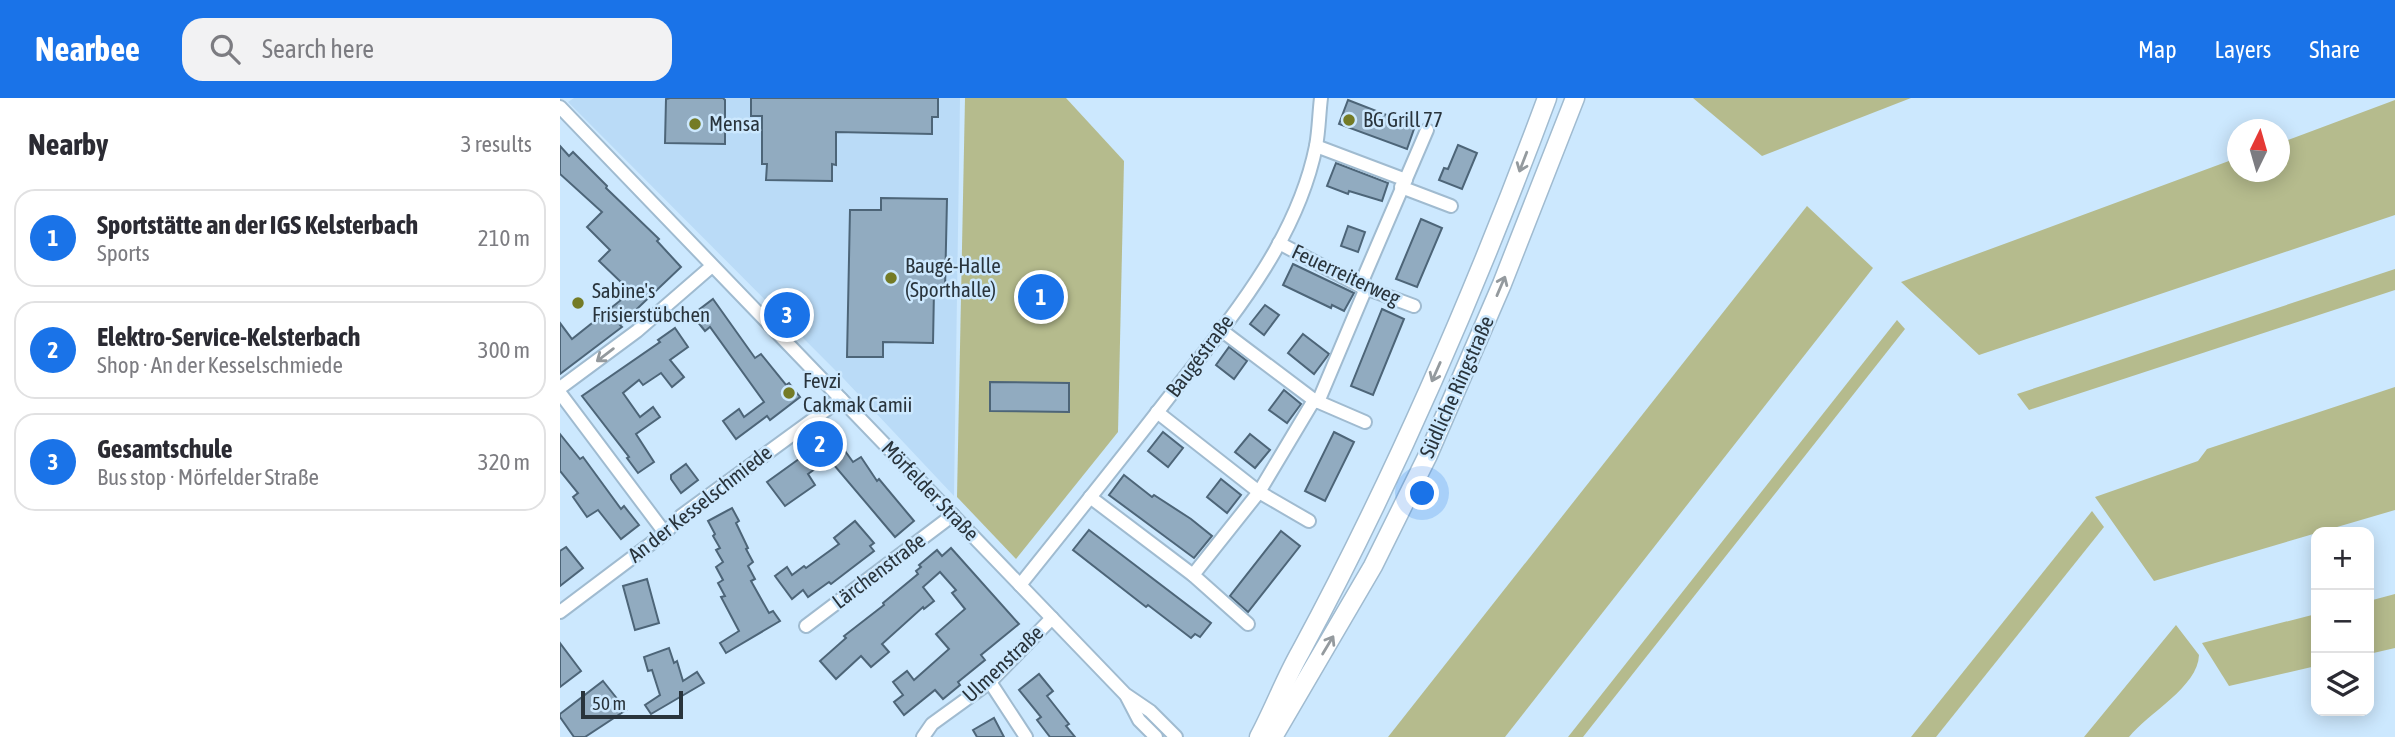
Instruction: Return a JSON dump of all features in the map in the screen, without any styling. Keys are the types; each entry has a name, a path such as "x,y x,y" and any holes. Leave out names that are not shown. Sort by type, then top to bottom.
{"main road":[{"name":"Südliche Ringstraße","path":"1259,737 1352,555 1422,405 1547,98"},
{"name":"Südliche Ringstraße","path":"1273,737 1373,566 1422,467 1502,284 1575,98"},
{"path":"1245,737 1278,696"}],"street":[{"name":"Baugéstraße","path":"1020,585 1256,282 1279,243 1300,197 1315,146 1321,98"},
{"name":"Mörfelder Straße","path":"560,107 1125,694 1150,710 1176,737"},
{"path":"1193,575 1259,492 1316,401 1427,130"},
{"path":"1315,146 1451,206"},
{"name":"Feuerreiterweg","path":"1279,243 1363,287 1413,306"},
{"path":"665,533 560,391 637,331 712,266"},
{"path":"1221,330 1316,401 1365,422"},
{"name":"An der Kesselschmiede","path":"560,612 665,533 681,516 841,399"},
{"path":"1157,412 1259,492 1308,521"},
{"path":"1090,497 1193,575 1248,625"},
{"name":"Lärchenstraße","path":"806,626 953,515"},
{"name":"Ulmenstraße","path":"923,737 932,724 990,682 1052,618"},
{"path":"990,682 1026,737"},
{"name":"Mörfelder Straße","path":"1125,694 1139,720 1156,737"}],"shaded area":[{"path":"574,98 960,98 954,496 843,378 568,102"}],"green space":[{"path":"965,98 1066,98 1124,161 1118,432 1016,559 957,497"},
{"path":"1693,98 1911,98 1762,156"},
{"path":"2395,100 2395,215 1979,355 1901,282 2227,162 2227,182 2290,182 2290,139"},
{"path":"1807,206 1873,268 1505,737 1388,737"},
{"path":"2395,269 2395,290 2029,410 2017,394"},
{"path":"1897,320 1905,329 1583,737 1568,737"},
{"path":"2395,387 2395,510 2337,527 2311,527 2311,535 2154,581 2095,497 2198,461 2207,449"},
{"path":"2092,511 2104,527 1936,737 1911,737"},
{"path":"2395,594 2395,648 2374,653 2374,600"},
{"path":"2311,615 2311,667 2229,686 2202,643"},
{"path":"2176,625 2199,655 2196,667 2181,689 2129,737 2084,737"}],"building":[{"name":"Mensa","path":"723,98 725,144 665,143 666,99"},
{"path":"751,98 938,98 938,117 932,117 932,134 836,132 836,165 832,164 832,181 766,180 767,164 762,164 762,116 751,116"},
{"path":"1348,100 1415,126 1407,149 1339,124"},
{"path":"1458,145 1477,153 1462,189 1439,180 1444,168 1448,169"},
{"path":"560,146 569,156 573,152 607,186 606,188 659,239 657,241 681,267 620,325 622,327 560,374 560,323 572,339 621,300 615,294 624,285 599,261 610,250 587,227 602,212 560,174"},
{"path":"1336,163 1388,183 1382,201 1349,191 1348,194 1327,186"},
{"name":"Baugé-Halle (Sporthalle)","path":"881,198 947,199 945,290 934,290 933,343 883,342 883,357 847,357 850,210 881,210"},
{"path":"1421,219 1442,228 1417,287 1396,279"},
{"path":"1348,226 1365,232 1358,252 1341,246"},
{"path":"1293,264 1354,293 1344,311 1332,305 1331,308 1283,285"},
{"path":"713,299 755,358 761,354 786,385 789,383 800,397 770,420 767,416 736,439 723,421 739,409 744,417 764,402 710,327 705,331 692,315"},
{"path":"1265,305 1279,315 1264,335 1250,324"},
{"path":"1382,309 1404,319 1373,395 1351,386"},
{"path":"675,328 688,347 670,360 684,377 672,387 661,373 643,385 639,380 623,393 640,417 653,407 660,417 636,434 654,462 638,473 627,458 629,457 582,396 660,342 658,340"},
{"path":"1303,334 1329,354 1314,374 1288,353"},
{"path":"1229,347 1247,361 1234,379 1216,365"},
{"path":"990,382 1069,383 1069,412 990,411"},
{"path":"1284,390 1301,404 1287,423 1269,410"},
{"path":"1163,432 1183,448 1168,467 1148,451"},
{"path":"1334,432 1354,442 1325,501 1305,491"},
{"path":"832,433 853,462 861,457 877,481 879,479 914,521 895,537 829,459 808,474 815,485 785,506 767,482"},
{"path":"560,434 580,459 583,457 621,509 624,506 639,525 621,539 598,510 587,517 573,497 578,493 560,471"},
{"path":"1250,434 1270,450 1255,468 1235,452"},
{"path":"686,464 698,480 681,493 671,475"},
{"path":"1124,475 1152,497 1154,495 1191,519 1212,536 1194,558 1109,495"},
{"path":"1221,479 1241,495 1227,513 1207,497"},
{"path":"732,508 753,562 748,566 755,579 751,581 769,613 773,611 780,621 726,653 720,643 739,631 721,597 725,596 718,583 723,580 716,567 723,562 716,550 720,548 708,521"},
{"path":"855,521 874,543 870,546 874,551 831,584 829,582 808,597 803,590 792,599 775,576 787,567 792,575 804,566 806,568 839,544 834,538"},
{"path":"1089,530 1211,623 1200,637 1195,634 1191,638 1073,550"},
{"path":"1281,531 1300,546 1248,612 1230,596"},
{"path":"566,547 583,568 560,586 560,551"},
{"path":"951,548 1019,624 981,655 985,660 958,682 960,685 943,699 935,690 904,715 894,702 903,695 893,682 907,671 914,680 949,649 936,634 965,609 952,593 956,590 940,572 923,587 934,601 924,609 923,607 882,644 889,652 871,667 861,656 836,679 820,661 846,638 844,636 918,574 916,571 921,567 919,565 937,550 942,556"},
{"path":"647,579 659,623 635,630 623,586"},
{"path":"560,643 581,671 560,687"},
{"path":"669,648 674,663 677,661 683,681 697,672 704,683 651,714 645,705 660,695 652,670 648,671 644,657"},
{"path":"1039,674 1053,691 1047,696 1069,724 1066,726 1075,737 1050,737 1037,720 1041,717 1019,690"},
{"path":"603,681 626,710 585,737 574,737 560,714"},
{"path":"994,718 1004,737 977,737 973,730"}],"place":[{"name":"BG Grill 77","path":"1349,120"},
{"name":"Mensa","path":"695,124"},
{"name":"Baugé-Halle (Sporthalle)","path":"891,278"},
{"name":"Sportstätte an der IGS Kelsterbach","path":"1041,297"},
{"name":"Sabine's Frisierstübchen","path":"578,303"},
{"name":"Gesamtschule","path":"787,315"},
{"name":"Fevzi Cakmak Camii","path":"789,393"},
{"name":"Elektro-Service-Kelsterbach","path":"820,444"}]}
